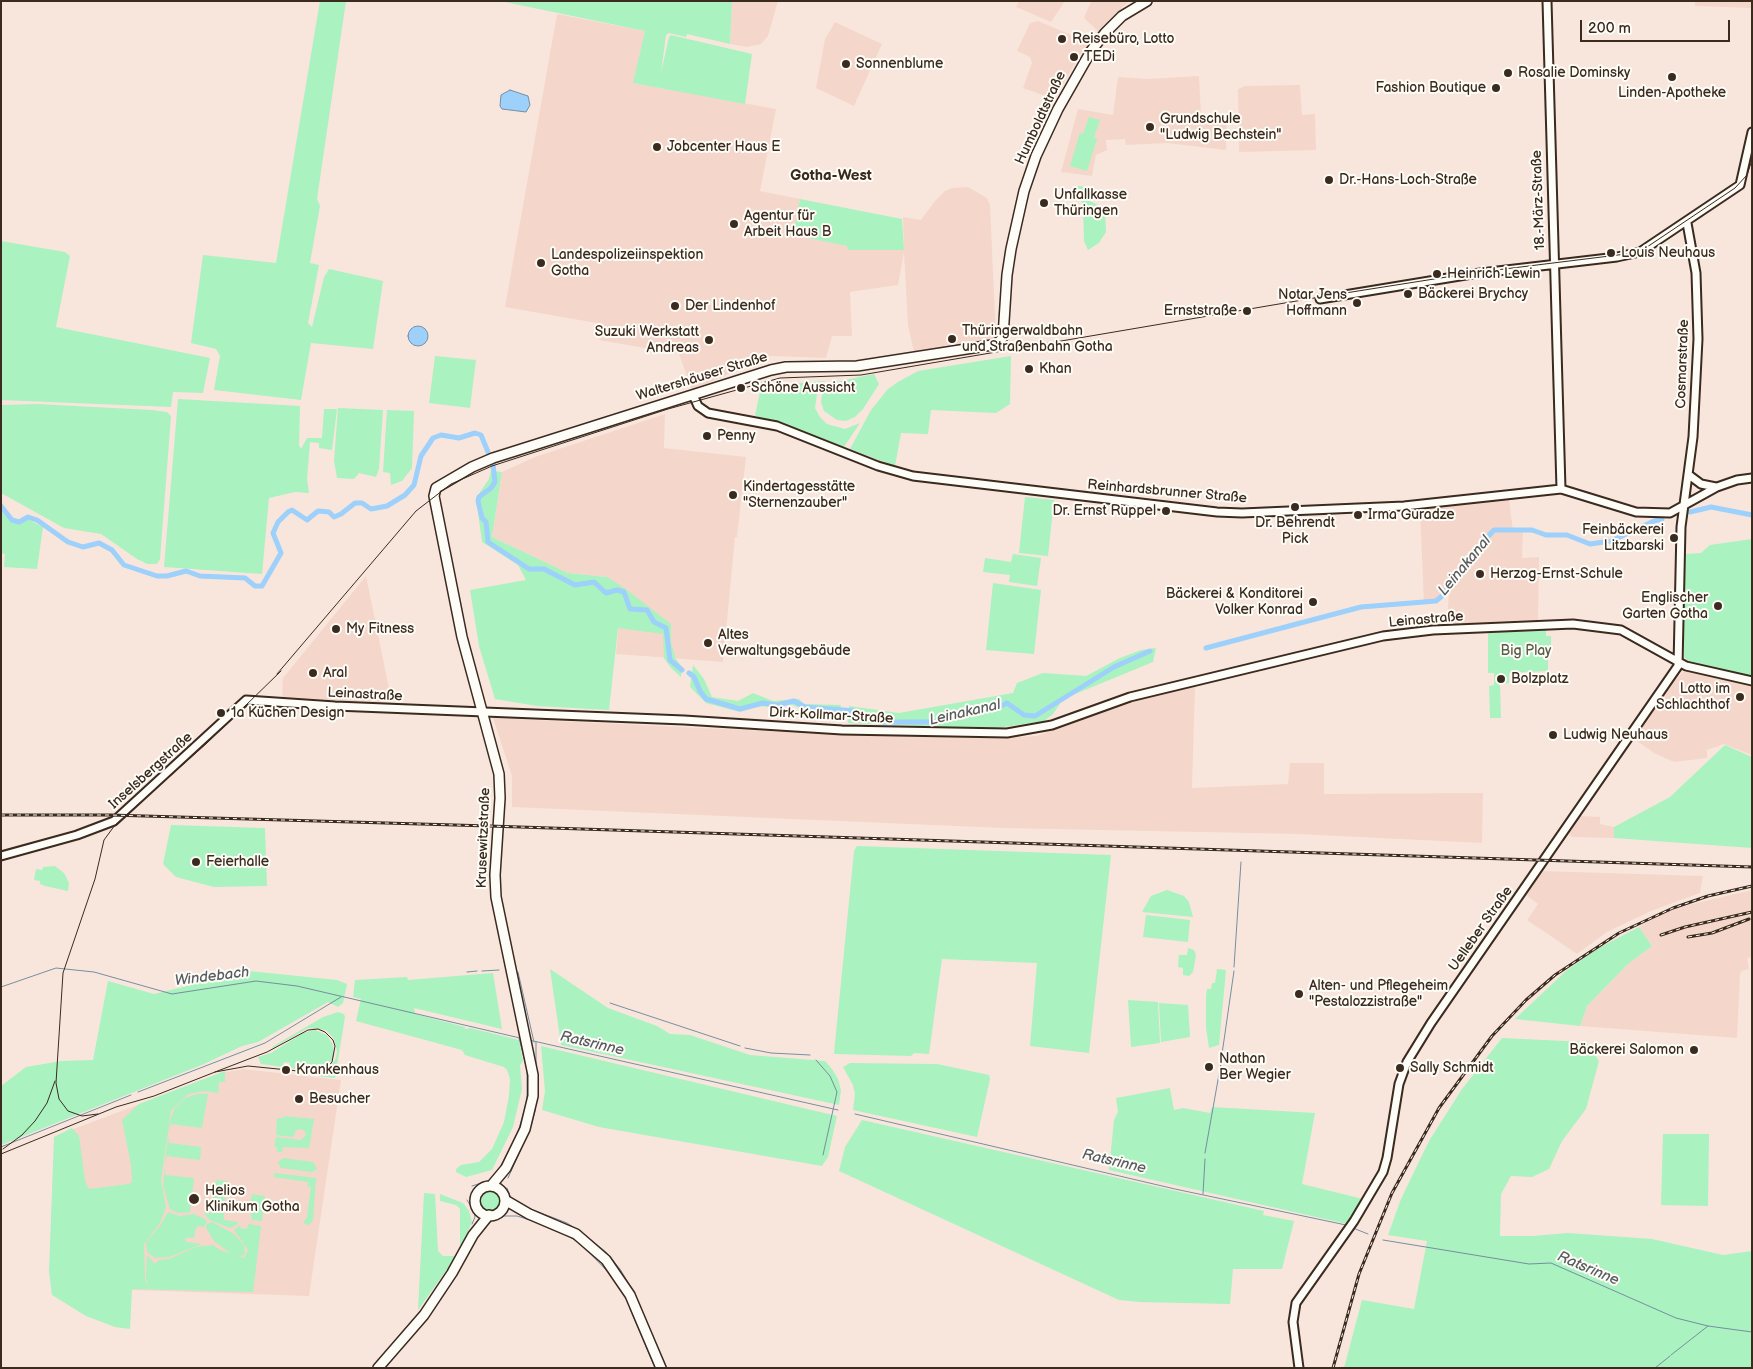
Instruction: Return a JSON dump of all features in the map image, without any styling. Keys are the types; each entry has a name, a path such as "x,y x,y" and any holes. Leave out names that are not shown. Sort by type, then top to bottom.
{"main road":[{"name":"Humboldtstraße","path":"1004,333 1006,274 1010,249 1024,191 1036,156 1058,109 1091,51 1122,16 1144,2"},
{"name":"Waltershäuser Straße","path":"443,482 493,458 777,368 849,367 992,345 1002,339 1004,333"},
{"name":"Krusewitzstraße","path":"443,482 436,488 434,496 462,637 483,711 500,783 496,897 533,1075 533,1096 525,1129 506,1168"},
{"path":"473,1235 480,1211 476,1201 477,1194 484,1187 491,1186 506,1168"},
{"path":"501,1210 506,1168"},
{"path":"491,1186 529,1214 576,1234 606,1260 630,1295 661,1368"},
{"path":"378,1368 412,1330 435,1300 473,1235 489,1215 501,1210 529,1214"},
{"path":"480,1211 489,1215"}],"street":[{"name":"18.-März-Straße","path":"1547,1 1561,489"},
{"path":"1320,299 1634,254 1648,248 1740,185 1752,132"},
{"name":"Cosmarstraße","path":"1683,507 1689,475 1698,339 1696,273 1686,222"},
{"name":"Reinhardsbrunner Straße","path":"693,394 698,406 708,413 777,426 878,466 913,476 1239,513 1404,506 1561,489 1636,512 1670,513 1716,487 1737,480 1752,478"},
{"path":"1689,475 1701,484 1716,487"},
{"name":"Uelleber Straße","path":"1299,1368 1293,1322 1296,1303 1351,1226 1375,1188 1385,1166 1399,1084 1407,1062 1431,1024 1672,677 1679,663 1683,507"},
{"name":"Leinastraße","path":"1172,687 1383,636 1414,631 1573,624 1611,628 1628,632 1679,663 1693,668 1752,681"},
{"name":"Dirk-Kollmar-Straße","path":"483,711 684,720 840,730 994,733 1041,728 1111,703 1172,687"},
{"name":"Leinastraße","path":"246,700 327,706 483,711"},
{"name":"Inselsbergstraße","path":"1,856 77,835 114,821 246,700"}],"shaded area":[{"path":"732,1 778,1 768,36 761,44 747,47 730,44"},
{"path":"1019,1 1065,1 1051,22 1016,7"},
{"path":"1091,1 1129,1 1098,31 1084,18"},
{"path":"1695,1 1752,1 1752,8 1695,6"},
{"path":"557,14 645,31 634,83 776,109 760,191 800,199 793,235 848,246 848,250 904,250 903,217 921,220 935,201 945,191 952,188 968,187 987,198 990,205 996,338 914,352 908,325 904,252 898,285 850,292 852,336 832,336 826,358 770,356 692,390 679,354 599,340 602,324 505,307"},
{"path":"1038,21 1090,43 1081,53 1059,91 1051,98 1023,88 1032,63 1030,57 1017,51 1030,23"},
{"name":"Sonnenblume","path":"835,22 882,44 854,106 816,88 825,39"},
{"name":"Grundschule \"Ludwig Bechstein\"","path":"1199,76 1201,115 1227,115 1226,150 1167,143 1126,145 1125,139 1106,140 1107,150 1096,155 1092,176 1061,172 1078,109 1113,115 1118,77 1149,79"},
{"path":"1300,85 1302,115 1315,114 1316,150 1239,152 1238,89 1245,86"},
{"path":"665,414 664,448 746,457 737,537 735,537 723,662 616,654 622,587 607,577 568,573 492,537 502,472 535,457"},
{"name":"Herzog-Ernst-Schule","path":"1509,499 1513,531 1523,531 1522,558 1539,557 1538,620 1447,624 1449,590 1435,602 1424,604 1420,509"},
{"path":"366,576 392,703 282,699 283,678"},
{"path":"1684,671 1752,685 1752,755 1724,744 1707,750 1707,758 1674,762 1654,753 1634,739 1669,686"},
{"path":"1195,686 1192,788 1288,784 1290,763 1324,763 1324,794 1483,793 1482,843 1298,834 1003,828 512,807 512,776 493,718 848,735 1004,738 1037,736 1115,706"},
{"path":"1580,816 1600,817 1600,824 1614,827 1614,838 1572,837 1568,833"},
{"path":"1543,871 1703,876 1700,893 1651,911 1607,932 1577,954 1527,920 1538,904 1526,895"},
{"path":"1752,890 1752,957 1747,958 1749,969 1742,971 1740,974 1737,1038 1580,1026 1587,1006 1628,964 1652,946 1639,927 1660,915 1684,906"},
{"name":"Helios Klinikum Gotha","path":"243,1069 341,1080 309,1296 132,1290 125,1282 135,1280 141,1272 141,1260 135,1257 69,1255 62,1245 68,1131 226,1072"}],"green space":[{"path":"320,1 346,1 317,199 320,206 310,263 319,265 308,323 312,327 324,277 329,269 383,281 373,349 311,343 301,400 214,390 220,356 216,349 191,343 203,255 276,263"},
{"path":"500,1 732,1 730,44 687,34 686,37 669,33 666,35 661,73 671,35 752,54 745,104 633,83 645,31"},
{"path":"1089,117 1100,120 1094,137 1097,139 1087,171 1070,166 1080,133 1083,134"},
{"path":"1078,186 1090,187 1090,201 1105,209 1106,232 1099,243 1088,250 1084,241 1083,205 1075,189"},
{"path":"800,199 902,219 904,250 848,250 847,246 793,235"},
{"path":"1,241 65,252 70,256 56,327 210,358 203,393 173,392 171,407 1,400"},
{"path":"435,356 476,360 470,408 429,403"},
{"path":"1011,356 1010,404 996,413 931,410 928,434 901,433 895,466 850,449 871,410 888,389 898,382 918,371"},
{"path":"874,374 879,384 863,409 855,417 846,421 837,420 824,411 821,402 822,395 831,383"},
{"path":"825,381 817,394 815,408 820,417 827,424 845,429 860,423 844,447 784,424 755,416 760,391 788,384"},
{"path":"178,399 300,406 299,445 301,449 307,438 322,438 324,409 337,409 332,450 319,448 319,443 310,442 307,479 309,493 295,492 269,498 262,574 164,567"},
{"path":"37,404 152,410 167,412 171,416 160,559 157,564 147,564 137,559 101,534 64,528 1,493 1,405"},
{"path":"338,408 383,410 379,469 376,477 359,473 354,479 337,478 334,461"},
{"path":"387,410 414,411 412,468 402,481 391,485 390,473 383,472"},
{"path":"491,471 502,472 492,537 568,573 607,577 623,587 671,624 671,643 676,659 682,667 681,677 664,658 663,634 618,628 609,710 537,706 495,699 479,646 470,590 526,580 518,565 482,542 476,498 489,479"},
{"path":"1025,497 1054,500 1048,556 1019,553"},
{"path":"1,510 11,522 19,524 28,519 43,527 37,569 4,567 5,554 1,553"},
{"name":"Englischer Garten Gotha","path":"1752,539 1752,676 1691,664 1684,657 1684,554 1701,553 1710,545"},
{"path":"1013,554 1041,558 1037,586 1009,582 1010,575 983,572 985,558 1011,562"},
{"path":"993,583 1041,590 1034,654 986,650"},
{"name":"Big Play","path":"1546,630 1546,636 1551,636 1551,645 1548,647 1548,671 1509,673 1509,683 1500,684 1501,718 1490,718 1489,686 1494,685 1494,673 1488,673 1488,632"},
{"path":"1156,648 1153,662 1063,699 1053,714 1044,721 990,729 848,723 849,706 899,713 1013,693 1017,683 1043,673 1086,676 1120,658 1141,650"},
{"path":"693,665 704,679 712,697 738,701 753,693 773,701 799,699 804,704 841,705 840,715 805,710 790,704 779,708 758,706 740,712 706,703 690,687"},
{"path":"1725,745 1752,757 1752,848 1614,838 1614,827 1670,797"},
{"path":"171,825 265,828 267,886 214,887 176,877 163,864"},
{"path":"857,846 1111,855 1089,1053 1030,1046 1037,963 942,959 929,1054 914,1053 911,1056 835,1054 854,851"},
{"path":"55,866 64,873 69,883 68,891 45,886 40,884 40,881 34,880 36,869 42,870 43,867"},
{"path":"1167,890 1184,896 1189,902 1193,917 1142,912 1151,896"},
{"path":"1146,915 1190,920 1188,942 1143,937"},
{"path":"1639,927 1652,946 1628,964 1587,1006 1580,1026 1515,1019 1567,970 1599,948"},
{"path":"1188,948 1194,950 1196,955 1193,972 1189,976 1183,975 1183,968 1178,967 1179,955 1187,955"},
{"path":"550,969 608,1008 657,1026 670,1034 690,1035 750,1055 825,1061 838,1079 841,1090 839,1105 561,1045"},
{"path":"1217,969 1226,970 1219,1045 1209,1048 1206,1028 1206,996 1207,989 1211,989 1212,983 1215,983"},
{"path":"249,971 337,980 347,984 343,1003 338,1007 328,1002 258,1042 242,1046 204,1064 1,1145 1,1086 26,1067 61,1061 93,1060 108,981 154,994"},
{"path":"493,973 502,1029 414,1008 415,1014 465,1027 465,1029 470,1028 519,1040 523,1061 520,1065 522,1089 513,1127 492,1170 466,1177 456,1172 456,1169 461,1165 479,1162 492,1149 504,1122 510,1079 507,1070 504,1067 465,1055 462,1050 356,1021 361,999 353,997 355,980 407,977 408,980"},
{"path":"1128,1000 1158,1002 1160,1043 1131,1047"},
{"path":"1159,1003 1188,1005 1190,1037 1161,1042"},
{"path":"338,1012 344,1014 345,1017 335,1078 318,1076 330,1068 336,1058 337,1051 334,1039 326,1030 308,1028 272,1047 323,1017"},
{"path":"315,1030 327,1035 333,1045 334,1057 327,1066 313,1071 289,1068 290,1063 284,1062 283,1067 261,1064 258,1057 271,1053 303,1033"},
{"path":"1502,1038 1586,1042 1599,1061 1586,1109 1562,1141 1549,1169 1532,1177 1511,1176 1501,1194 1500,1236 1568,1233 1652,1239 1723,1255 1752,1251 1752,1368 1344,1368 1362,1300 1414,1309 1427,1241 1388,1235 1401,1199 1429,1141 1462,1089"},
{"path":"541,1046 837,1116 828,1157 822,1166 599,1127 542,1110 545,1091"},
{"path":"850,1063 937,1064 989,1075 990,1079 977,1137 853,1110 855,1094 853,1085 843,1067"},
{"path":"225,1071 225,1082 219,1082 218,1093 204,1091 188,1094 171,1111 161,1180 166,1207 160,1223 144,1244 145,1280 150,1287 146,1279 147,1255 155,1264 159,1260 169,1259 196,1247 213,1245 220,1250 244,1258 248,1250 234,1230 241,1225 240,1228 247,1229 248,1224 261,1226 253,1292 132,1289 130,1329 115,1327 86,1316 52,1295 49,1272 54,1137 72,1128 79,1136 85,1181 89,1189 129,1184 132,1182 131,1165 122,1120 139,1104"},
{"path":"1170,1088 1174,1110 1183,1108 1210,1113 1212,1107 1315,1113 1302,1184 1363,1199 1347,1224 1109,1170 1114,1120 1118,1112 1116,1098"},
{"path":"197,1094 208,1094 202,1128 171,1124 168,1134 175,1108 185,1098"},
{"path":"284,1116 314,1119 309,1148 283,1147 282,1152 277,1152 277,1147 274,1147 276,1137 301,1140 306,1135 305,1131 300,1129 296,1130 293,1137 276,1135 277,1118 284,1118"},
{"path":"862,1120 1264,1211 1263,1215 1294,1221 1282,1269 1233,1269 1230,1304 1119,1300 839,1171 845,1147"},
{"path":"1663,1134 1709,1134 1708,1206 1661,1205"},
{"path":"168,1137 169,1143 201,1147 200,1160 167,1156 165,1162"},
{"path":"283,1158 313,1162 317,1169 312,1172 281,1168 278,1162"},
{"path":"165,1164 165,1175 194,1178 190,1212 177,1213 170,1209 163,1185"},
{"path":"274,1173 316,1178 313,1220 309,1225 303,1223 307,1217 311,1186 307,1187 308,1182 274,1177"},
{"path":"216,1180 227,1181 224,1205 213,1204"},
{"path":"490,1188 499,1192 503,1201 499,1210 490,1214 481,1210 477,1201 481,1192"},
{"path":"424,1193 435,1194 438,1251 443,1256 454,1256 455,1258 418,1310"},
{"path":"252,1194 265,1196 262,1221 252,1220 250,1206"},
{"path":"440,1194 463,1203 469,1211 472,1222 460,1249 460,1209 456,1205 440,1201"},
{"path":"212,1206 223,1207 224,1220 238,1222 238,1224 230,1228 210,1220 205,1215 205,1212 211,1213"},
{"path":"168,1212 179,1216 194,1214 205,1219 207,1221 204,1227 198,1226 195,1230 194,1238 185,1238 186,1242 202,1244 169,1257 155,1258 147,1252 146,1242 160,1226"},
{"path":"212,1222 234,1234 244,1245 245,1254 239,1257 214,1241 206,1228 207,1224"}],"water":[{"path":"510,90 528,96 530,105 526,112 502,109 500,106 501,95"},
{"path":"418,326 425,329 428,336 425,343 418,346 411,343 408,336 411,329"}],"waterway":[{"name":"Leinakanal","path":"1,506 12,520 19,522 28,517 37,520 68,542 83,547 99,543 112,550 124,565 157,576 167,576 186,571 200,576 245,578 255,586 262,586 281,553 273,533 278,522 288,512 292,510 307,520 318,511 329,512 334,517 355,503 362,503 371,509 387,506 405,495 414,485 421,456 433,438 441,435 459,438 475,433 481,435 488,452"},
{"name":"Leinakanal","path":"493,464 495,482 491,488 479,497 478,501 482,518 486,522 488,542 529,569 544,569 575,585 594,582 606,593 617,590 624,592 630,609 647,610 654,622 666,628 670,660 682,670"},
{"name":"Leinakanal","path":"1690,512 1711,507 1752,515"},
{"name":"Leinakanal","path":"1206,648 1361,607 1436,601 1442,596 1465,562 1494,530 1532,530 1546,535 1567,535 1590,544 1611,541 1662,519"},
{"name":"Leinakanal","path":"689,673 694,677 706,699 740,709 763,703 777,705 794,701 805,707 856,711 879,722 933,722 968,710 997,708 1007,703 1024,715 1035,716 1114,667 1150,651"},
{"path":"1234,967 1241,862"},
{"name":"Windebach","path":"1,987 56,968 94,972 172,994 256,981 297,986 520,1038"},
{"path":"482,971 499,970"},
{"path":"467,972 477,971"},
{"path":"1222,1054 1234,971"},
{"path":"518,972 534,1042"},
{"path":"138,1092 265,1043 341,997"},
{"path":"610,1003 740,1046"},
{"path":"498,1171 517,1135 527,1102 527,1070 519,1038"},
{"name":"Ratsrinne","path":"529,1040 838,1110"},
{"path":"536,1042 536,1069"},
{"path":"745,1048 771,1053 810,1055"},
{"path":"816,1060 830,1076 837,1092 823,1155"},
{"path":"1205,1153 1221,1063"},
{"path":"508,1178 530,1129 535,1111 537,1087"},
{"path":"1,1147 131,1095"},
{"name":"Ratsrinne","path":"855,1114 1175,1189 1346,1225"},
{"path":"1203,1194 1205,1159"},
{"path":"472,1186 491,1180"},
{"path":"507,1188 511,1198"},
{"path":"467,1200 474,1211 475,1217 472,1224"},
{"path":"523,1206 567,1223 576,1229"},
{"path":"485,1228 491,1221 504,1216 517,1216 537,1222"},
{"name":"Ratsrinne","path":"1353,1228 1368,1234"},
{"path":"580,1231 606,1252 620,1269 633,1291"},
{"path":"565,1234 581,1244 611,1275"},
{"name":"Ratsrinne","path":"1383,1240 1529,1264 1551,1263 1676,1318 1708,1326 1752,1332"},
{"path":"620,1288 626,1298"},
{"path":"630,1309 655,1368"},
{"path":"641,1309 667,1368"},
{"path":"1671,1355 1708,1326"},
{"path":"1655,1368 1670,1356"}],"tram line":[{"path":"277,674 416,511 451,484 492,466 668,409 780,378 861,375 1472,273 1634,253 1647,247 1735,188 1747,175 1752,160"},
{"path":"98,1114 82,1116 68,1111 59,1099 56,1083 63,973 95,879 104,840 115,825 207,743 281,671"},
{"path":"1,1154 116,1107 154,1096 215,1072 267,1052 308,1030 318,1029 325,1032 333,1040 335,1046 332,1062 327,1068 318,1073 248,1066 215,1072"},
{"path":"3,1149 22,1135 35,1121 47,1103 55,1081"}],"railway":[{"path":"1,815 110,815 489,826 1752,867"},
{"path":"1333,1368 1359,1274 1392,1193 1439,1108 1492,1036 1526,1000 1555,975 1619,933 1673,908 1708,896 1752,886"},
{"path":"1661,935 1685,927 1752,912"},
{"path":"1688,937 1712,933 1749,919"}],"place":[{"name":"Reisebüro, Lotto","path":"1062,39"},
{"name":"TEDi","path":"1074,57"},
{"name":"Sonnenblume","path":"846,64"},
{"name":"Rosalie Dominsky","path":"1508,73"},
{"name":"Linden-Apotheke","path":"1672,77"},
{"name":"Fashion Boutique","path":"1496,88"},
{"name":"Grundschule \"Ludwig Bechstein\"","path":"1150,127"},
{"name":"Jobcenter Haus E","path":"657,147"},
{"name":"Dr.-Hans-Loch-Straße","path":"1329,180"},
{"name":"Unfallkasse Thüringen","path":"1044,203"},
{"name":"Agentur für Arbeit Haus B","path":"734,224"},
{"name":"Louis Neuhaus","path":"1611,253"},
{"name":"Landespolizeiinspektion Gotha","path":"541,263"},
{"name":"Heinrich Lewin","path":"1437,274"},
{"name":"Bäckerei Brychcy","path":"1408,294"},
{"name":"Notar Jens Hoffmann","path":"1357,303"},
{"name":"Der Lindenhof","path":"675,306"},
{"name":"Ernststraße","path":"1247,311"},
{"name":"Thüringerwaldbahn und Straßenbahn Gotha","path":"952,339"},
{"name":"Suzuki Werkstatt Andreas","path":"709,340"},
{"name":"Khan","path":"1029,369"},
{"name":"Schöne Aussicht","path":"741,388"},
{"name":"Penny","path":"707,436"},
{"name":"Kindertagesstätte \"Sternenzauber\"","path":"733,495"},
{"name":"Dr. Behrendt Pick","path":"1295,507"},
{"name":"Dr. Ernst Ruppel","path":"1166,511"},
{"name":"Irma Guradze","path":"1358,515"},
{"name":"Feinbäckerei Litzbarski","path":"1674,538"},
{"name":"Herzog-Ernst-Schule","path":"1480,574"},
{"name":"Bäckerei & Konditorei Volker Konrad","path":"1313,602"},
{"name":"Englischer Garten Gotha","path":"1718,606"},
{"name":"My Fitness","path":"336,629"},
{"name":"Altes Verwaltungsgebäude","path":"708,643"},
{"name":"Aral","path":"313,673"},
{"name":"Bolzplatz","path":"1501,679"},
{"name":"Lotto im Schlachthof","path":"1740,697"},
{"name":"1a Küchen Design","path":"221,713"},
{"name":"Ludwig Neuhaus","path":"1553,735"},
{"name":"Feierhalle","path":"196,862"},
{"name":"Alten- und Pflegeheim \"Pestalozzistraße\"","path":"1299,994"},
{"name":"Bäckerei Salomon","path":"1694,1050"},
{"name":"Nathan Ber Wegier","path":"1209,1067"},
{"name":"Sally Schmidt","path":"1400,1068"},
{"name":"Krankenhaus","path":"286,1070"},
{"name":"Besucher","path":"299,1099"},
{"name":"Helios Klinikum Gotha","path":"194,1199"}],"district":[{"name":"Gotha-West","path":"831,176"}]}
